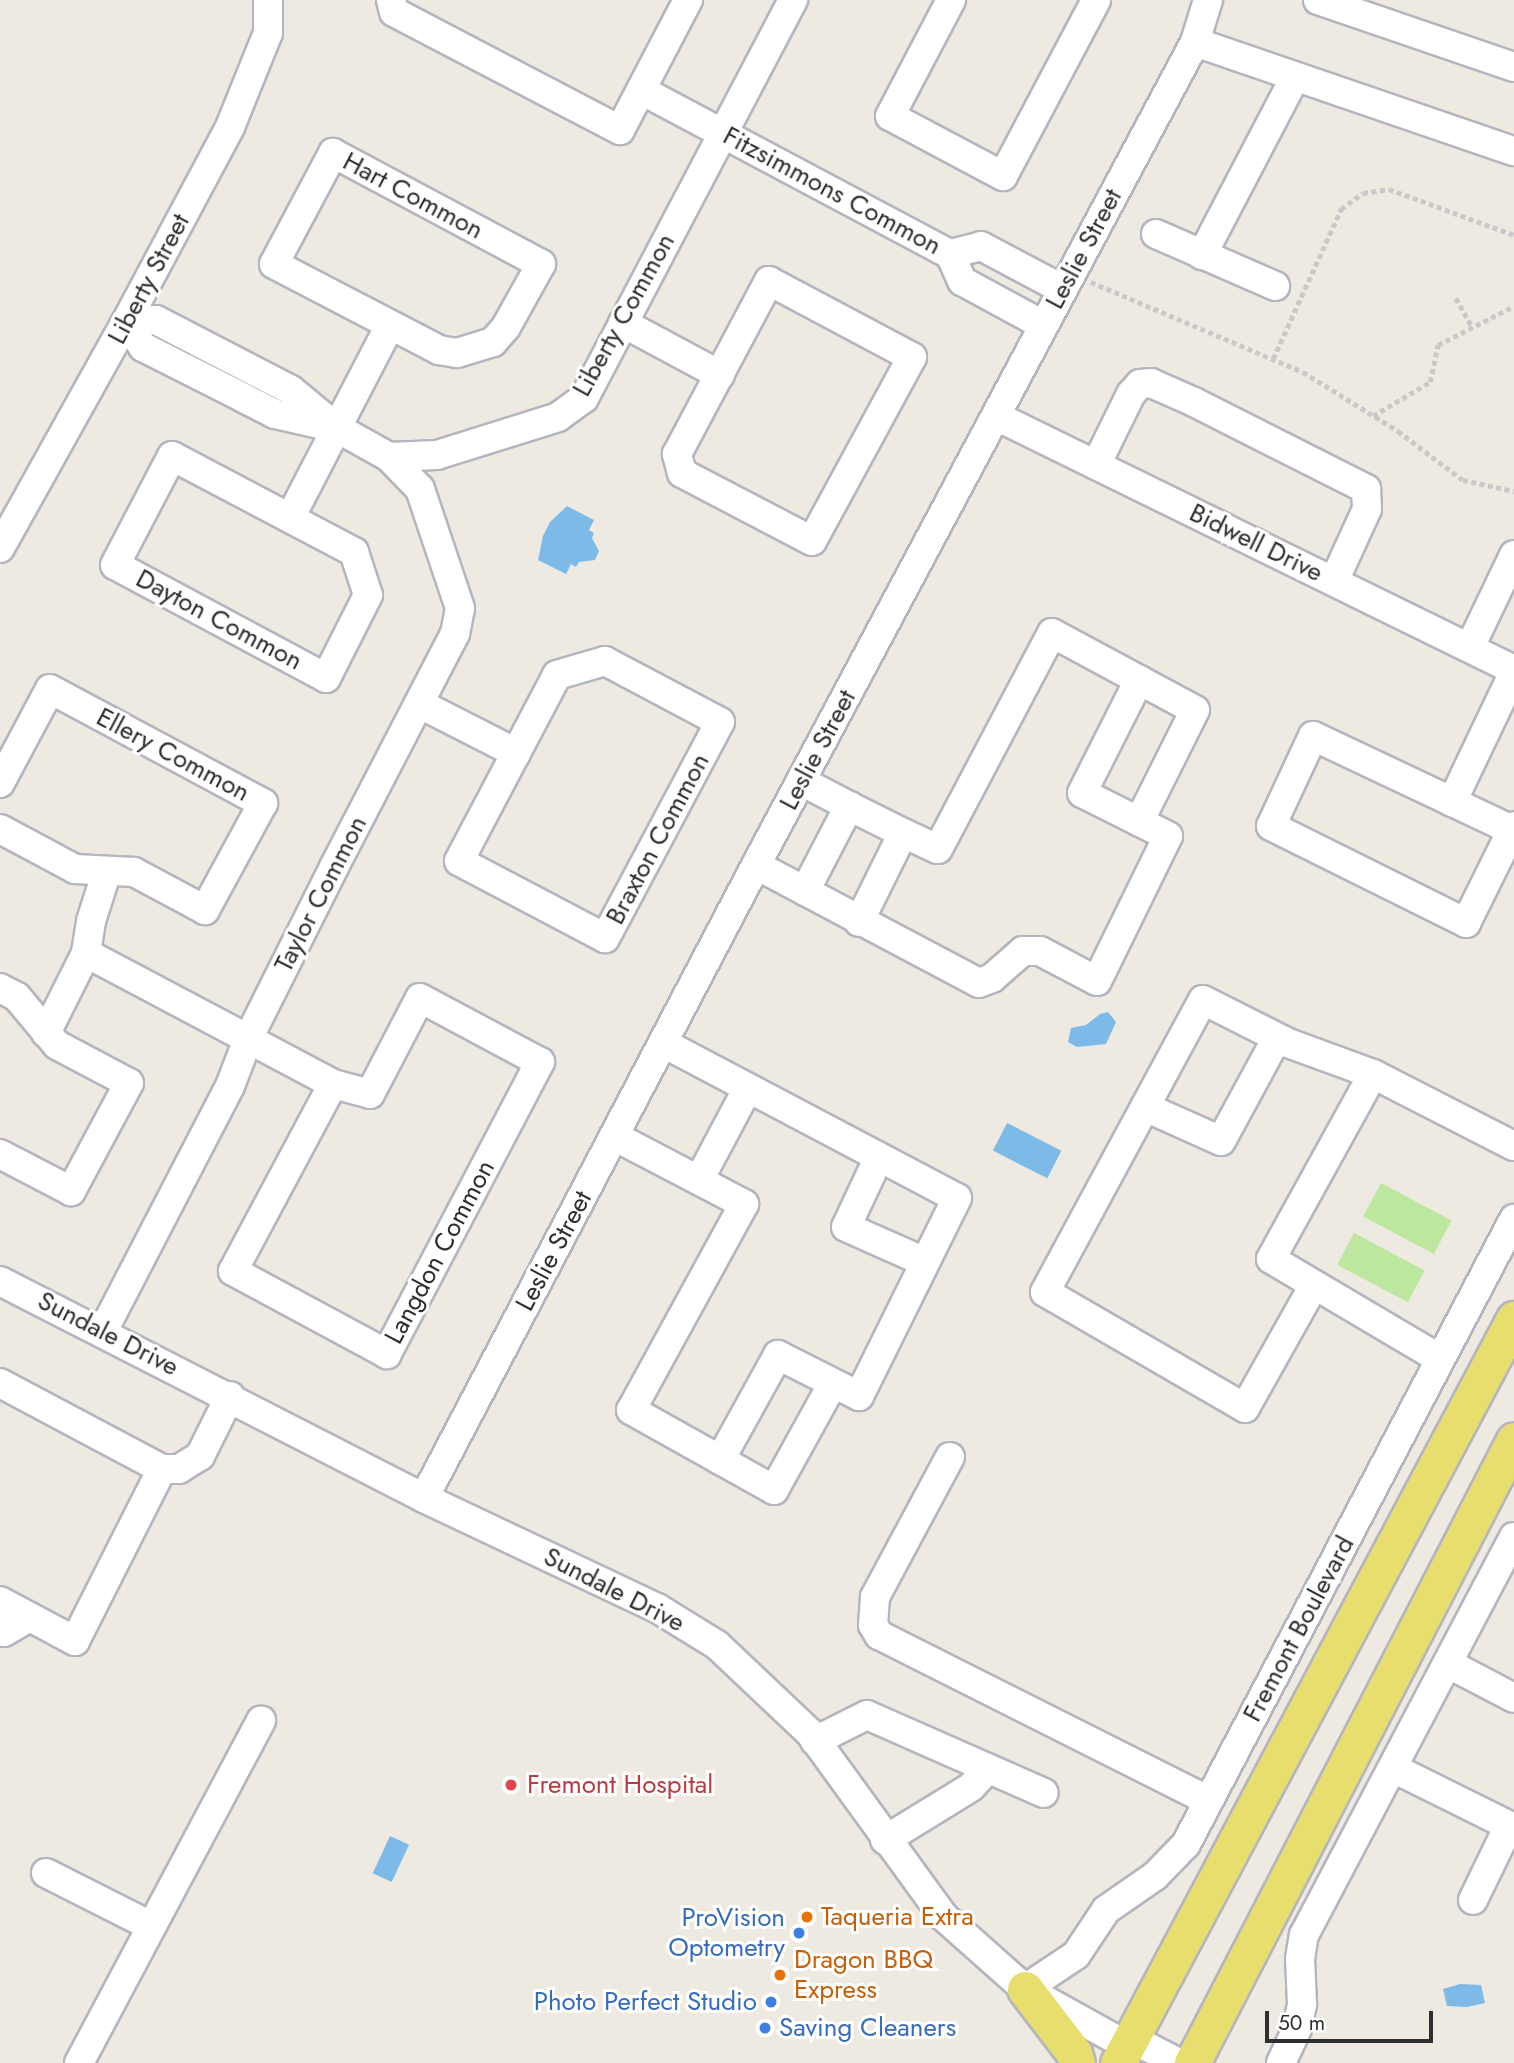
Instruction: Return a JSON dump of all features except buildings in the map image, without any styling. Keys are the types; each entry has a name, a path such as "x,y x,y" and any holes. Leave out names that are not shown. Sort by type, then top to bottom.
{"main road":[{"name":"Fremont Boulevard","path":"1123,2053 1514,1319"},
{"path":"1192,2063 1514,1440"},
{"path":"1025,1989 1074,2053 1077,2063"}],"street":[{"name":"Liberty Street","path":"0,548 126,322 230,127 268,33 268,0"},
{"path":"391,0 394,12 620,130 688,0"},
{"name":"Liberty Common","path":"389,457 437,455 558,417 584,398 793,0"},
{"path":"945,2 890,116 1003,176 1096,0"},
{"name":"Leslie Street","path":"424,1498 755,865 998,416 1066,281 1195,42 1208,0"},
{"path":"1318,0 1514,67"},
{"path":"1195,42 1514,151"},
{"path":"1202,255 1295,77"},
{"name":"Fitzsimmons Common","path":"641,90 950,254 981,246 1066,281"},
{"name":"Hart Common","path":"333,153 541,264 506,327 493,342 474,350 457,353 439,350 390,325 274,264 333,153"},
{"path":"1156,234 1249,272 1275,286"},
{"path":"950,254 962,281 1043,325"},
{"path":"769,281 912,357 812,541 682,473 677,454 720,375 769,281"},
{"path":"126,322 156,320 290,390 337,428 389,457"},
{"path":"126,322 143,347 275,414 337,428"},
{"path":"623,323 720,375"},
{"path":"290,518 390,325"},
{"path":"242,397 255,372"},
{"path":"1096,465 1130,394 1140,384 1151,383 1194,402 1366,489 1367,509 1334,581"},
{"name":"Bidwell Drive","path":"998,416 1514,671"},
{"name":"Dayton Common","path":"173,456 290,518 354,552 368,595 326,678 115,565 173,456"},
{"name":"Taylor Common","path":"103,1331 230,1086 248,1039 455,634 460,608 420,489 389,457"},
{"path":"1469,647 1513,559"},
{"path":"801,781 938,849 1052,633 1195,710 1139,822"},
{"name":"Braxton Common","path":"605,662 720,722 605,938 458,861 516,753 557,675 605,662"},
{"path":"1452,802 1514,671"},
{"path":"755,865 979,983 992,978 1023,951 1040,951 1097,981 1168,836 1083,793 1139,680"},
{"name":"Ellery Common","path":"0,783 50,689 263,803 205,910 134,872 75,869 0,829"},
{"path":"420,704 516,753"},
{"path":"1314,736 1513,828 1466,923 1271,826 1314,736"},
{"path":"804,891 849,806"},
{"path":"859,922 903,833"},
{"path":"46,1033 86,953 91,921 107,871"},
{"path":"86,953 332,1084"},
{"path":"0,988 17,997 57,1045 129,1083 71,1191 0,1154"},
{"name":"Langdon Common","path":"420,998 540,1062 387,1354 233,1271 332,1084 370,1094 420,998"},
{"path":"1314,1285 1245,1408 1045,1293 1203,1000 1278,1038 1373,1074 1514,1146"},
{"path":"1145,1107 1221,1141 1278,1038"},
{"path":"663,1043 957,1198 859,1396 778,1355 720,1460"},
{"path":"1373,1074 1271,1259 1440,1359"},
{"path":"699,1180 748,1088"},
{"path":"614,1136 744,1204 631,1410 774,1490 833,1383"},
{"path":"879,1157 846,1227 925,1262"},
{"name":"Fremont Boulevard","path":"1025,1989 1076,1955 1106,1910 1173,1859 1209,1801 1514,1219"},
{"name":"Sundale Drive","path":"0,1281 103,1331 424,1498 657,1608 717,1645 815,1741 936,1908 1025,1989 1123,2053 1179,2063"},
{"path":"0,1383 162,1469 179,1469 200,1456 230,1396"},
{"path":"950,1458 875,1597 873,1625 879,1635 1209,1801"},
{"path":"0,1601 75,1641 162,1469"},
{"path":"1281,2063 1297,2028 1303,2004 1300,1959 1304,1936 1514,1537"},
{"path":"0,1630 4,1632 30,1617"},
{"path":"1448,1664 1514,1698"},
{"path":"815,1741 867,1715 1044,1793"},
{"path":"79,2063 261,1720"},
{"path":"1393,1768 1512,1827 1473,1899"},
{"path":"885,1840 971,1787 988,1769"},
{"path":"46,1873 152,1926"}],"path":[{"path":"1273,359 1341,209 1363,193 1389,189 1514,235"},
{"path":"1066,281 1303,372 1373,416 1463,480 1514,491"},
{"path":"1456,298 1472,327"},
{"path":"1373,416 1430,382 1438,345 1514,306"}],"green space":[{"path":"1381,1183 1452,1221 1434,1254 1363,1217"},
{"path":"1354,1233 1425,1271 1408,1302 1337,1265"}],"water":[{"path":"567,506 594,520 589,530 594,533 592,538 599,551 595,560 579,562 576,567 571,564 566,574 538,560 543,536 550,522"},
{"path":"1108,1012 1116,1022 1106,1044 1077,1047 1068,1042 1071,1028 1086,1025 1100,1014"},
{"path":"1007,1123 1061,1151 1047,1178 993,1151"},
{"path":"390,1836 409,1845 392,1882 373,1873"},
{"path":"1460,1984 1481,1985 1485,2003 1467,2007 1447,2006 1443,1989"}],"place":[{"name":"Fremont Hospital","path":"511,1785"},
{"name":"Taqueria Extra","path":"807,1917"},
{"name":"ProVision Optometry","path":"799,1933"},
{"name":"Dragon BBQ Express","path":"780,1975"},
{"name":"Photo Perfect Studio","path":"771,2002"},
{"name":"Saving Cleaners","path":"765,2028"}]}
